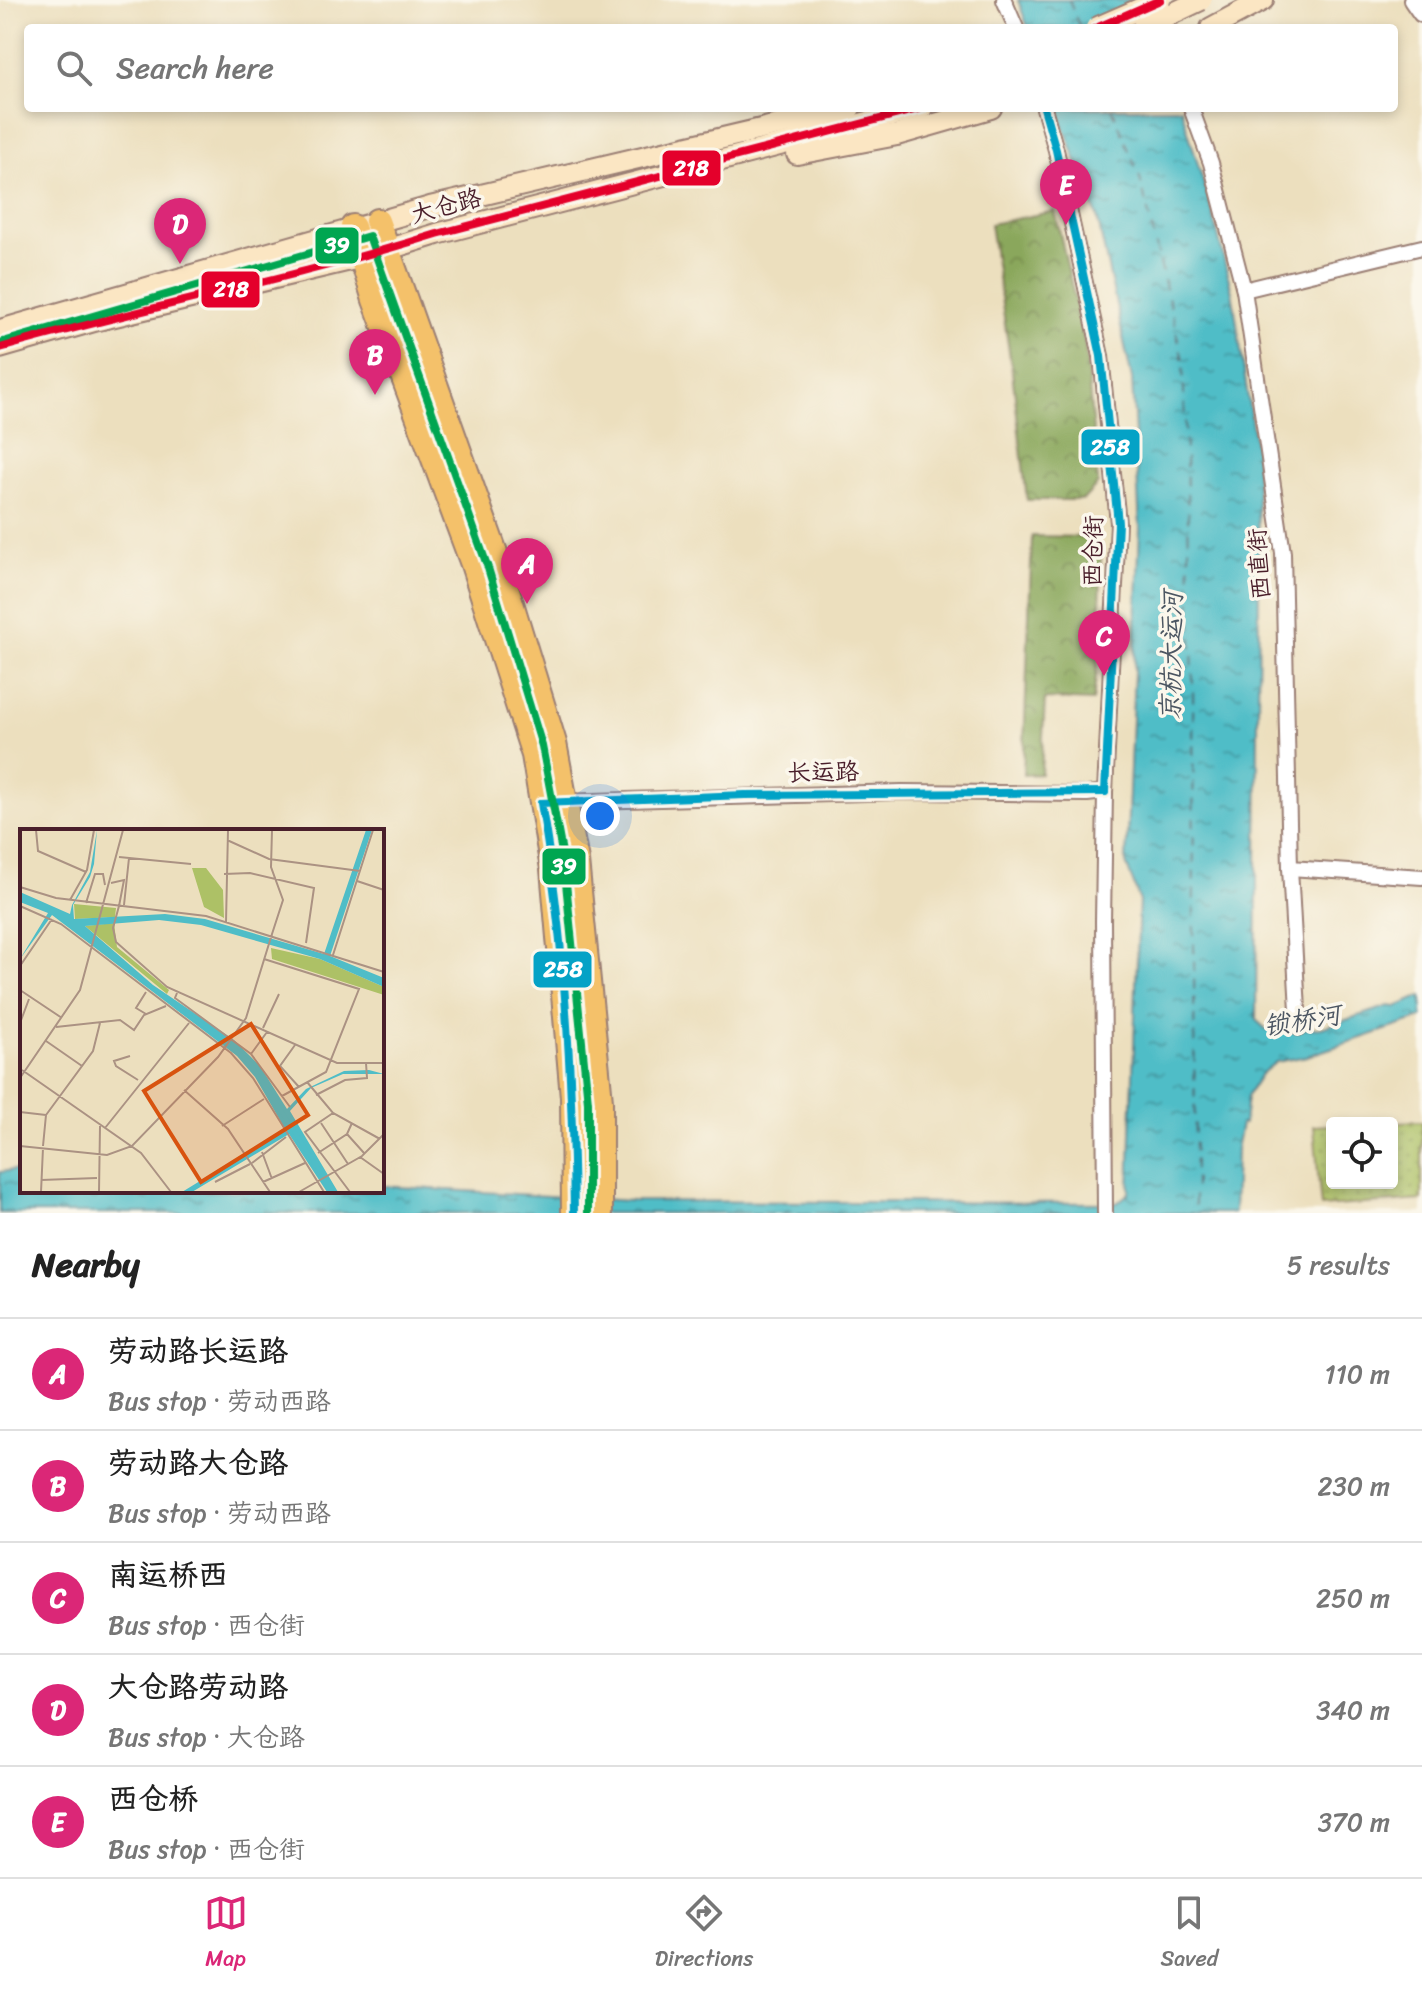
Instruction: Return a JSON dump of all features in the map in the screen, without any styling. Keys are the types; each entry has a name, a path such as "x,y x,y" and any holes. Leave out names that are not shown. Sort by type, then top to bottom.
{"main road":[{"path":"1105,24 1160,0"},
{"path":"1150,24 1201,0"},
{"path":"1218,24 1263,0"},
{"path":"621,161 786,112"},
{"name":"大仓路","path":"0,330 365,224 833,112"},
{"name":"大仓路","path":"0,348 98,320 375,254 437,234 906,112"},
{"path":"632,185 897,135 977,112"},
{"path":"365,224 499,564 554,743 576,861 600,1101 600,1213"},
{"path":"375,254 375,300 478,578 534,755 553,869 573,1097 574,1213"}],"street":[{"path":"1004,0 1014,24"},
{"path":"1149,0 1159,24"},
{"path":"1413,0 1422,13"},
{"name":"西仓街","path":"1045,112 1101,356 1118,523 1105,792 1102,1043 1105,1213"},
{"name":"西直街","path":"1192,112 1211,163 1244,290 1283,553 1290,868 1299,1028"},
{"path":"1244,290 1422,247"},
{"name":"长运路","path":"541,803 867,793 1105,792"},
{"path":"1290,868 1422,877"}],"green space":[{"path":"1055,211 1085,345 1098,484 1083,500 1027,500 990,224"},
{"path":"1032,536 1089,537 1101,546 1100,646 1093,701 1045,699 1041,774 1023,775"},
{"path":"1422,1121 1422,1200 1321,1207 1314,1126 1326,1125 1326,1189 1398,1189 1398,1122"}],"water":[{"path":"1018,0 1141,0 1151,24 1027,24"},
{"name":"京杭大运河","path":"1058,112 1182,112 1213,214 1233,297 1256,452 1259,572 1256,1020 1267,1030 1321,1028 1389,1006 1396,1007 1422,996 1422,1018 1307,1056 1276,1062 1261,1074 1247,1096 1244,1124 1241,1124 1236,1149 1234,1213 0,1213 0,1172 20,1169 20,1193 384,1193 384,1186 631,1201 1117,1203 1129,1193 1139,899 1126,863 1140,528 1132,379 1097,216"}],"ferry route":[{"path":"1069,0 1078,24"},
{"path":"1114,112 1140,178 1183,360 1193,678 1195,1213"}],"transit line":[{"name":"218","path":"1105,24 1160,0"},
{"name":"218","path":"0,348 907,112"},
{"name":"258","path":"1045,112 1101,356 1118,523 1105,792"},
{"name":"39","path":"3,342 369,236 488,568 542,746 564,863 588,1102 588,1213"},
{"name":"258","path":"574,1213 566,1007 556,905 541,803 745,795 1105,792"}],"place":[{"name":"西仓桥","path":"1066,225"},
{"name":"大仓路劳动路","path":"180,264"},
{"name":"劳动路大仓路","path":"375,395"},
{"name":"劳动路长运路","path":"527,604"},
{"name":"南运桥西","path":"1104,676"}],"water label":[{"name":"锁桥河","path":"1302,1020"}]}
